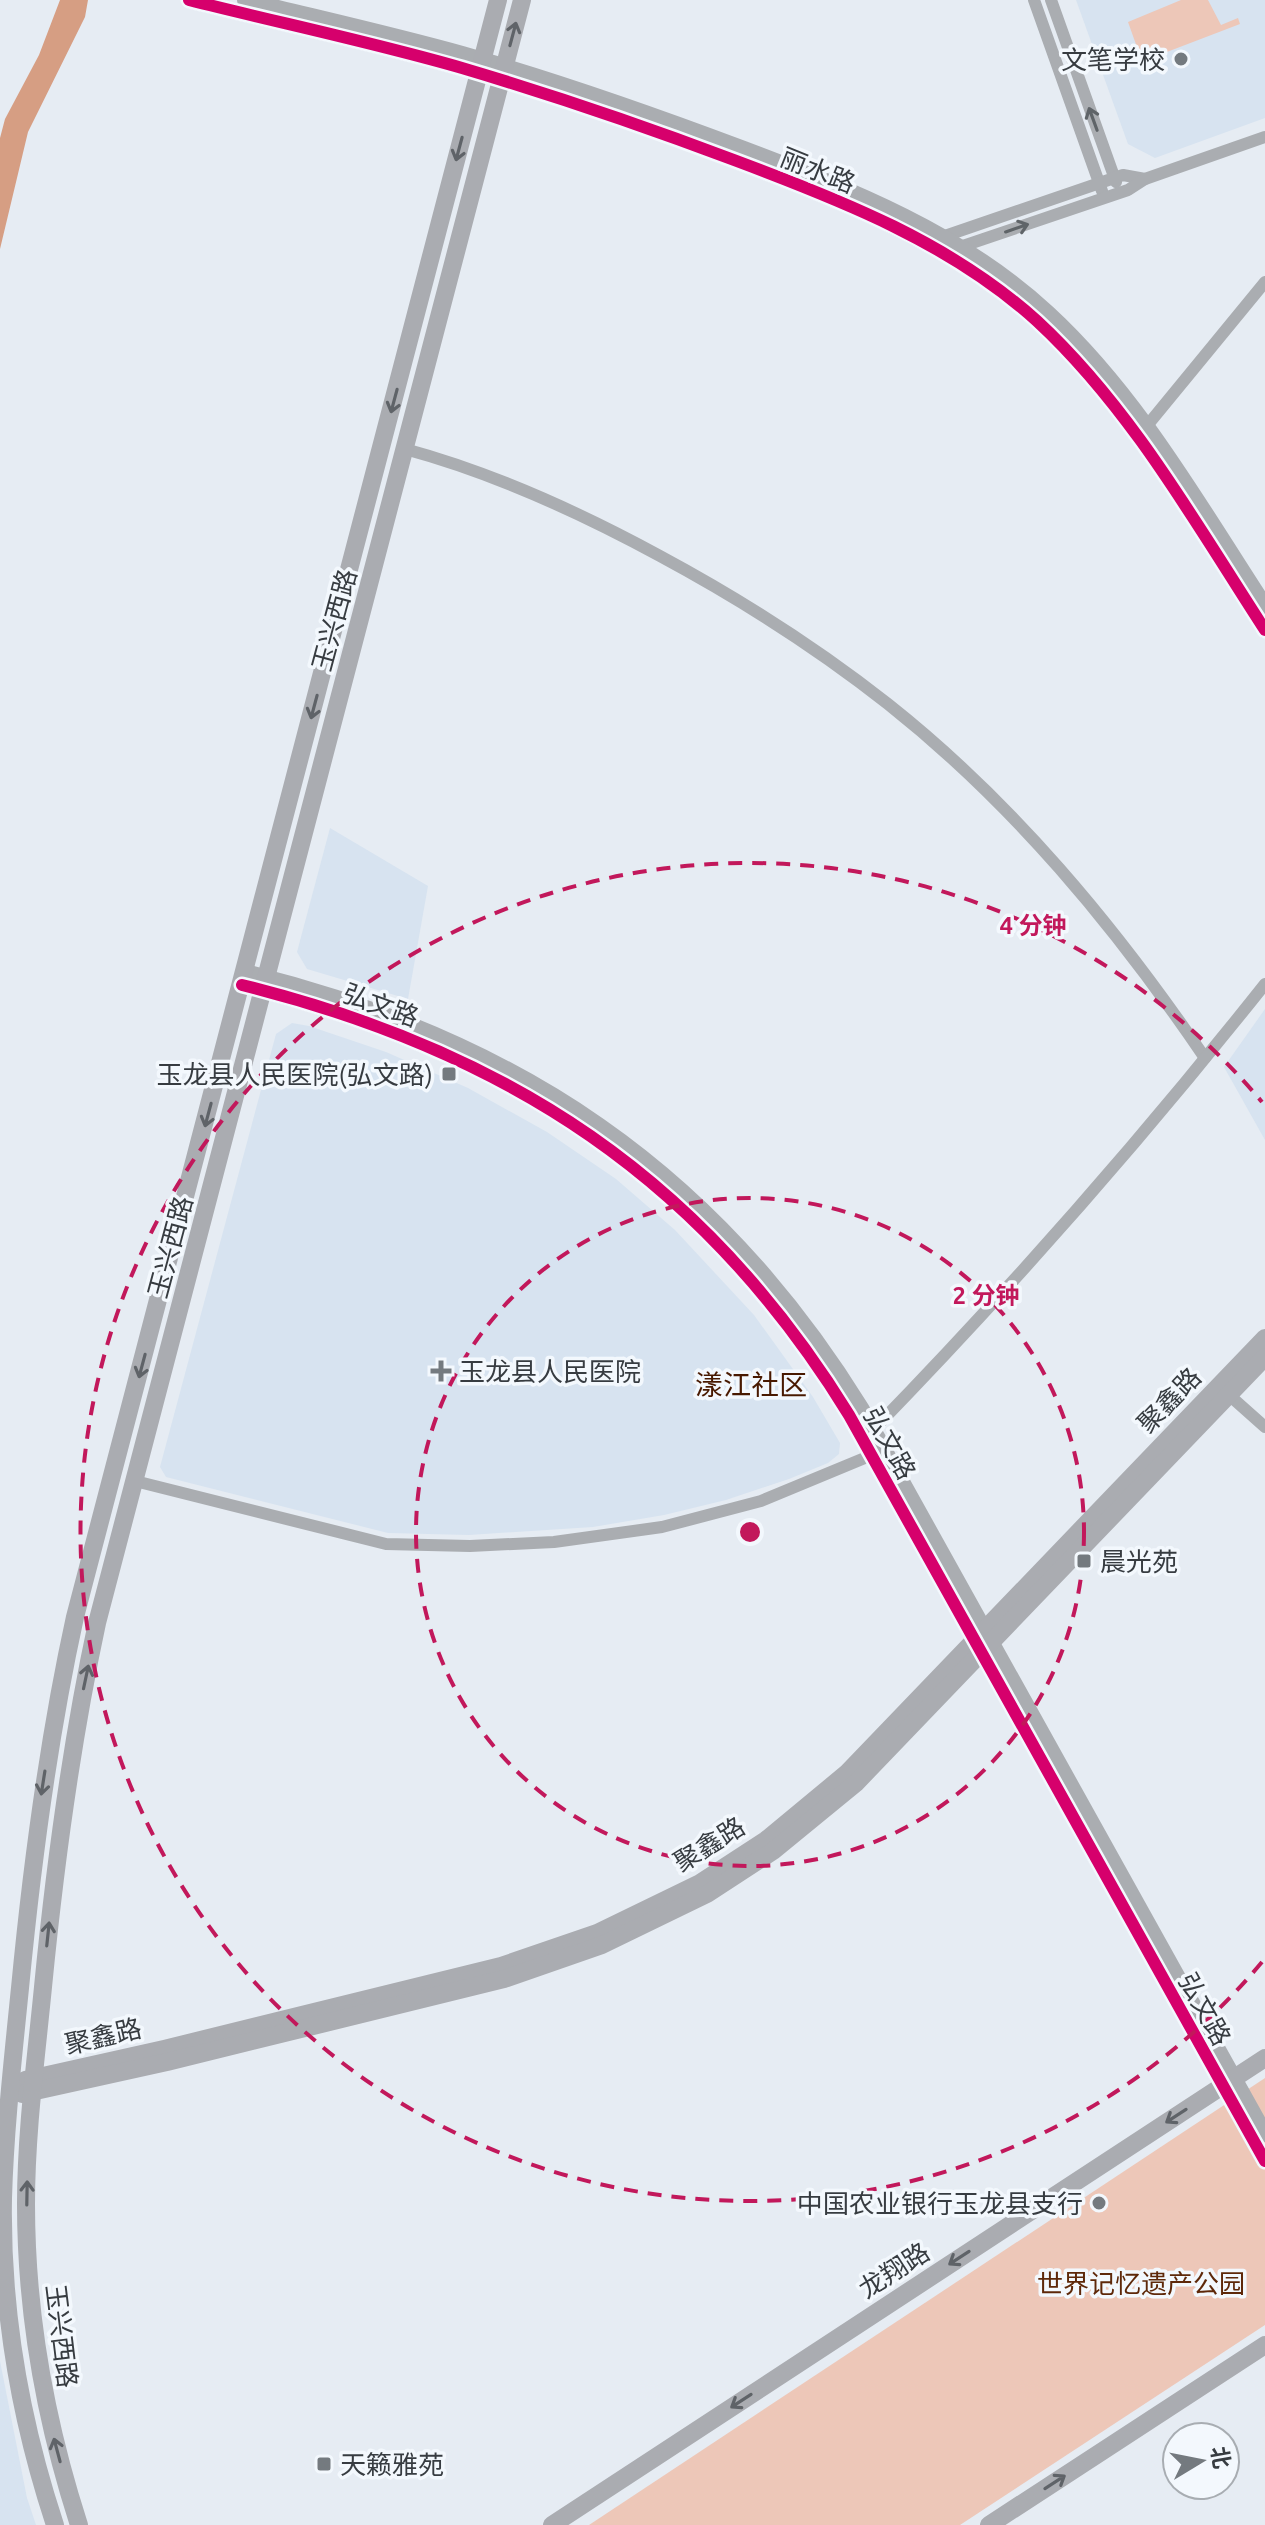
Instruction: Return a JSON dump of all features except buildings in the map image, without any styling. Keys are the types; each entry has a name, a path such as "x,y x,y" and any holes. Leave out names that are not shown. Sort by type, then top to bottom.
{"main road":[{"name":"玉兴西路","path":"55,2525 23,2413 10,2329 3,2202 5,2090 32,1868 62,1679 75,1617 498,0"},
{"name":"玉兴西路","path":"79,2525 46,2408 33,2326 26,2202 54,1871 72,1745 97,1623 522,0"},
{"name":"聚鑫路","path":"983,1642 1265,1338"},
{"name":"聚鑫路","path":"5,2090 501,1966 565,1945 632,1917 733,1862 797,1816 862,1758 983,1642 1265,1357"},
{"name":"龙翔路","path":"552,2525 1265,2058"},
{"path":"989,2525 1265,2345"}],"street":[{"name":"丽水路","path":"189,0 481,67"},
{"name":"丽水路","path":"245,0 644,113 799,170 878,204 942,245 988,280 1014,301 1085,371 1135,434 1265,630"},
{"path":"1034,0 1105,198"},
{"path":"1051,0 1120,192"},
{"name":"丽水路","path":"503,74 794,182 925,243 960,247 995,268 1048,313 1095,362 1146,427 1265,606"},
{"path":"960,247 1105,198 1145,179 1265,137"},
{"path":"942,245 1123,175 1145,179"},
{"path":"1146,427 1265,282"},
{"path":"405,449 484,474 641,546 754,611 887,703 977,782 1065,874 1150,979 1205,1058"},
{"name":"弘文路","path":"243,979 355,1003 442,1037 525,1078 616,1135 699,1204 755,1262 823,1349 873,1430 983,1642"},
{"name":"弘文路","path":"266,984 464,1062 558,1113 629,1162 718,1242 771,1301 825,1376 983,1642 1228,2082 1265,2161"},
{"path":"873,1430 1010,1286 1265,984"},
{"path":"1229,1395 1265,1427"},
{"path":"135,1481 386,1544 470,1546 594,1538 685,1522 783,1493 872,1455"},
{"name":"弘文路","path":"1228,2082 1265,2134"}],"shaded area":[{"path":"60,0 88,0 85,17 28,132 0,249 0,138 5,119 39,55"},
{"name":"文笔学校","path":"1076,0 1265,0 1265,118 1155,158 1128,144"},
{"path":"330,828 428,886 408,999 307,969 297,952"},
{"path":"1265,1009 1265,1140 1224,1067"},
{"name":"玉龙县人民医院","path":"292,1023 386,1052 468,1088 547,1132 616,1179 675,1230 754,1315 813,1397 840,1443 839,1454 828,1463 789,1479 726,1500 664,1515 593,1527 469,1535 388,1533 166,1477 160,1467 276,1034"},
{"path":"0,2361 27,2498 36,2525 0,2525"}],"green space":[{"path":"1181,0 1208,0 1221,25 1238,18 1240,24 1159,55 1138,50 1128,22"},
{"name":"世界记忆遗产公园","path":"1265,2078 1265,2325 960,2525 589,2525"}],"cycle path":[{"path":"189,0 428,59 564,100 814,191 932,246 1004,293 1037,321 1103,391 1160,468 1265,630"},
{"path":"242,985 339,1013 429,1047 513,1088 591,1136 663,1193 730,1258 792,1331 849,1415 1265,2161"}],"place":[{"name":"文笔学校","path":"1181,59"},
{"name":"玉龙县人民医院(弘文路)","path":"449,1074"},
{"name":"玉龙县人民医院","path":"441,1371"},
{"name":"晨光苑","path":"1084,1561"},
{"name":"中国农业银行玉龙县支行","path":"1099,2203"},
{"name":"天籁雅苑","path":"324,2464"}],"district":[{"name":"漾江社区","path":"751,1384"}]}
